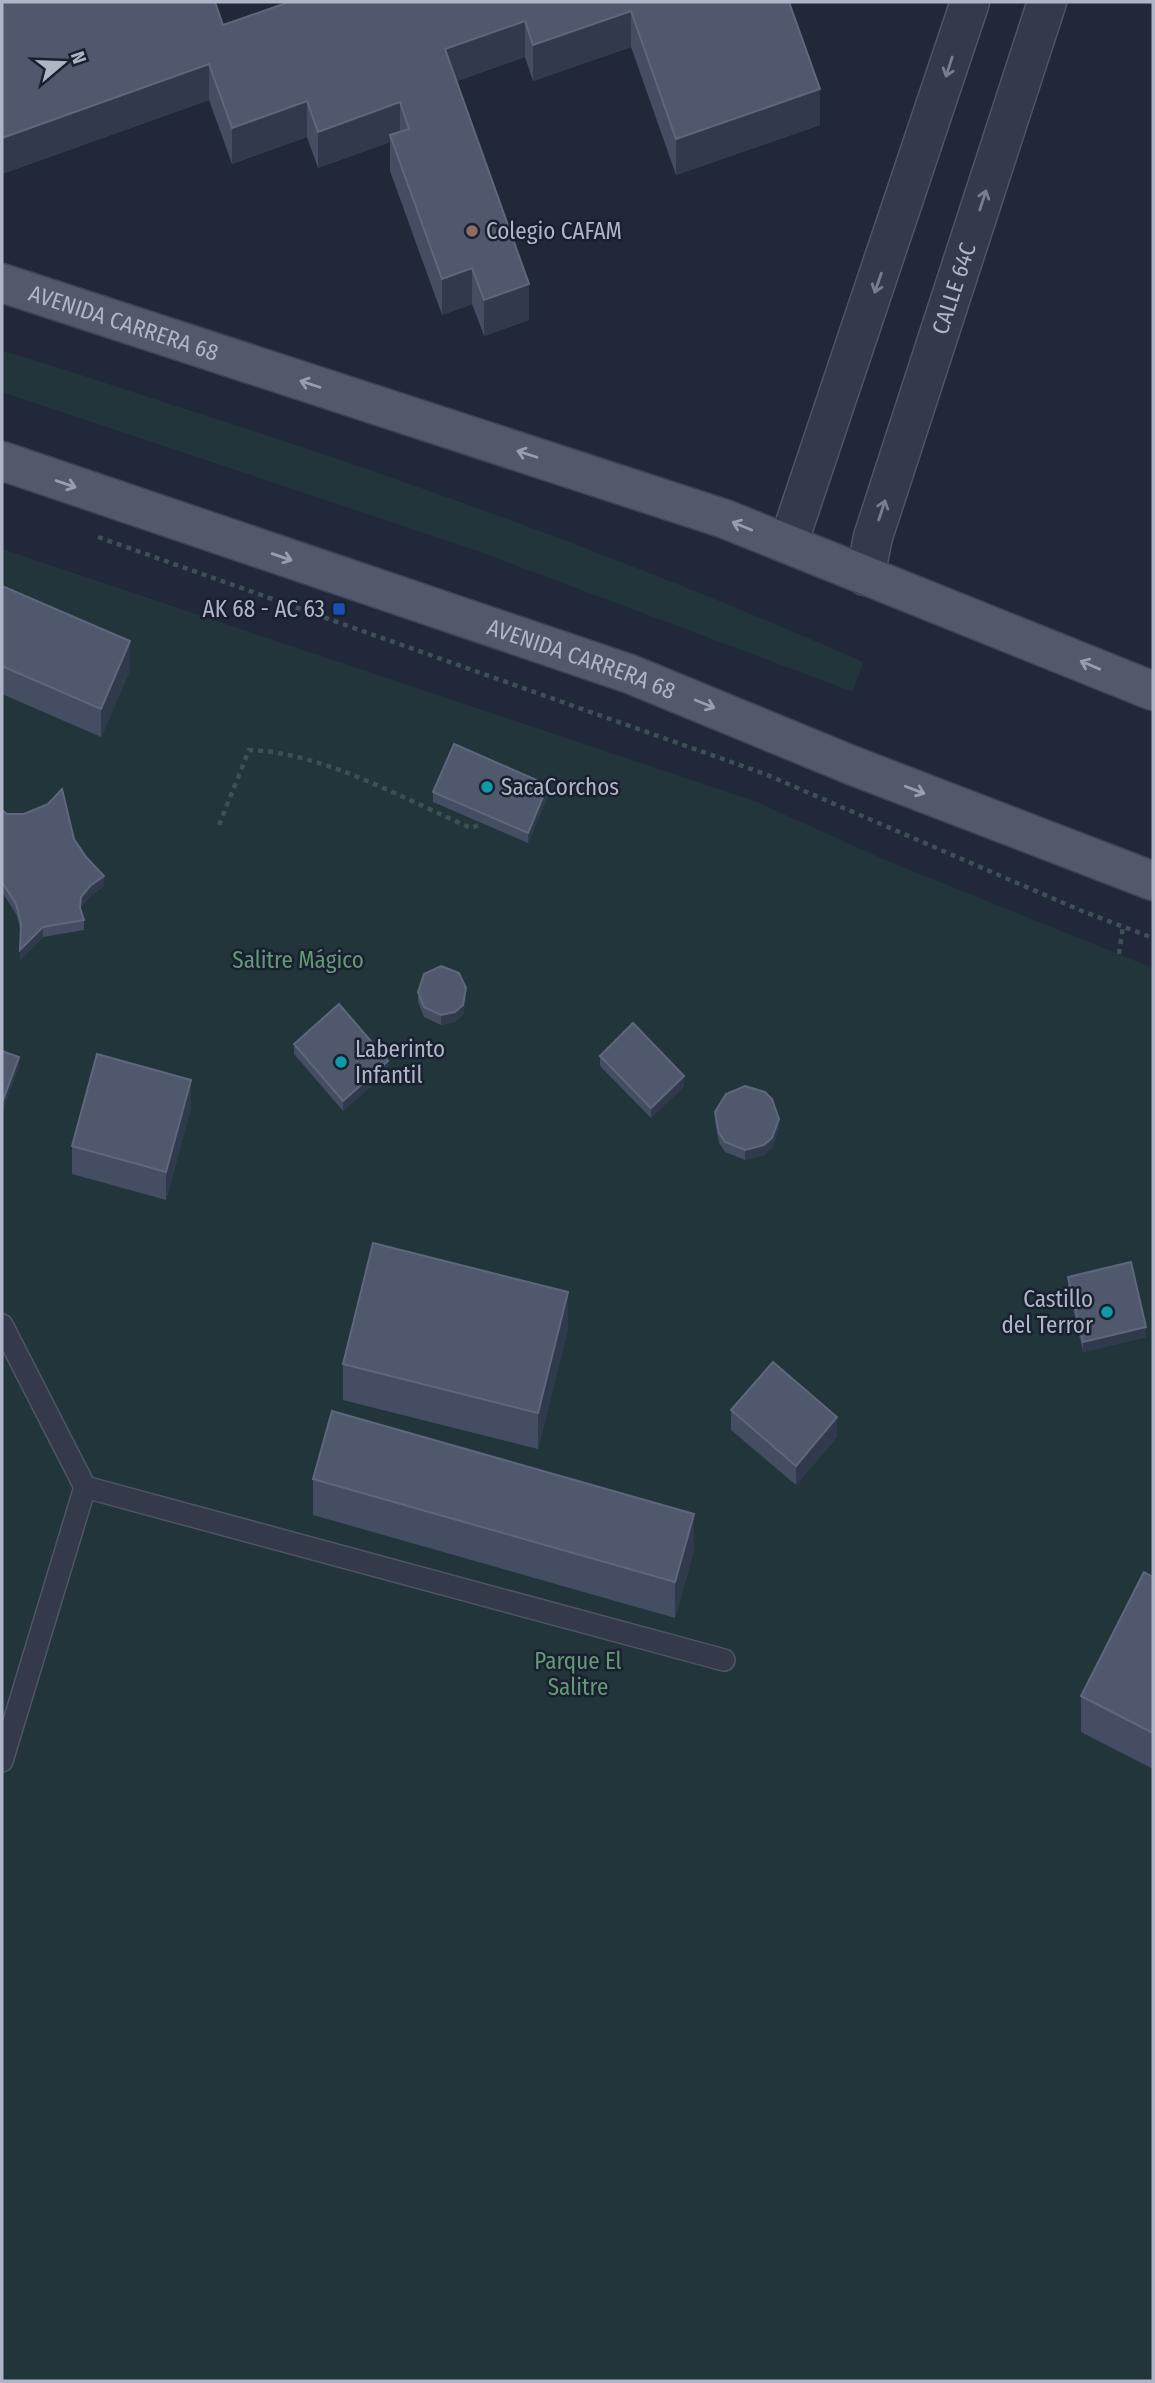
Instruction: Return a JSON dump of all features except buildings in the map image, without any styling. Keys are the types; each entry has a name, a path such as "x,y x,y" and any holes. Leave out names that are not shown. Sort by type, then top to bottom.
{"main road":[{"name":"AVENIDA CARRERA 68","path":"2,283 663,498 1017,634 1153,691"},
{"name":"AVENIDA CARRERA 68","path":"2,461 631,674 851,765 1153,881"}],"street":[{"path":"788,544 970,2"},
{"name":"CALLE 64C","path":"865,576 873,537 1047,2"}],"lane":[{"path":"2,1325 85,1487 2,1761"},
{"path":"85,1487 724,1660"}],"path":[{"path":"94,535 765,774 1153,937"},
{"path":"219,825 249,750 280,751 339,772 471,828 482,824"},
{"path":"1119,954 1123,926"}],"green space":[{"path":"2,351 288,442 537,530 701,593 863,662 853,692 475,550 2,392"},
{"name":"Parque El Salitre","path":"2,549 757,802 883,859 1153,968 1153,2381 2,2381"}],"place":[{"name":"Colegio CAFAM","path":"472,231"},
{"name":"AK 68 - AC 63","path":"339,609"},
{"name":"SacaCorchos","path":"487,787"},
{"name":"Laberinto Infantil","path":"341,1062"},
{"name":"Castillo del Terror","path":"1107,1312"}],"park label":[{"name":"Salitre Mágico","path":"298,960"}]}
